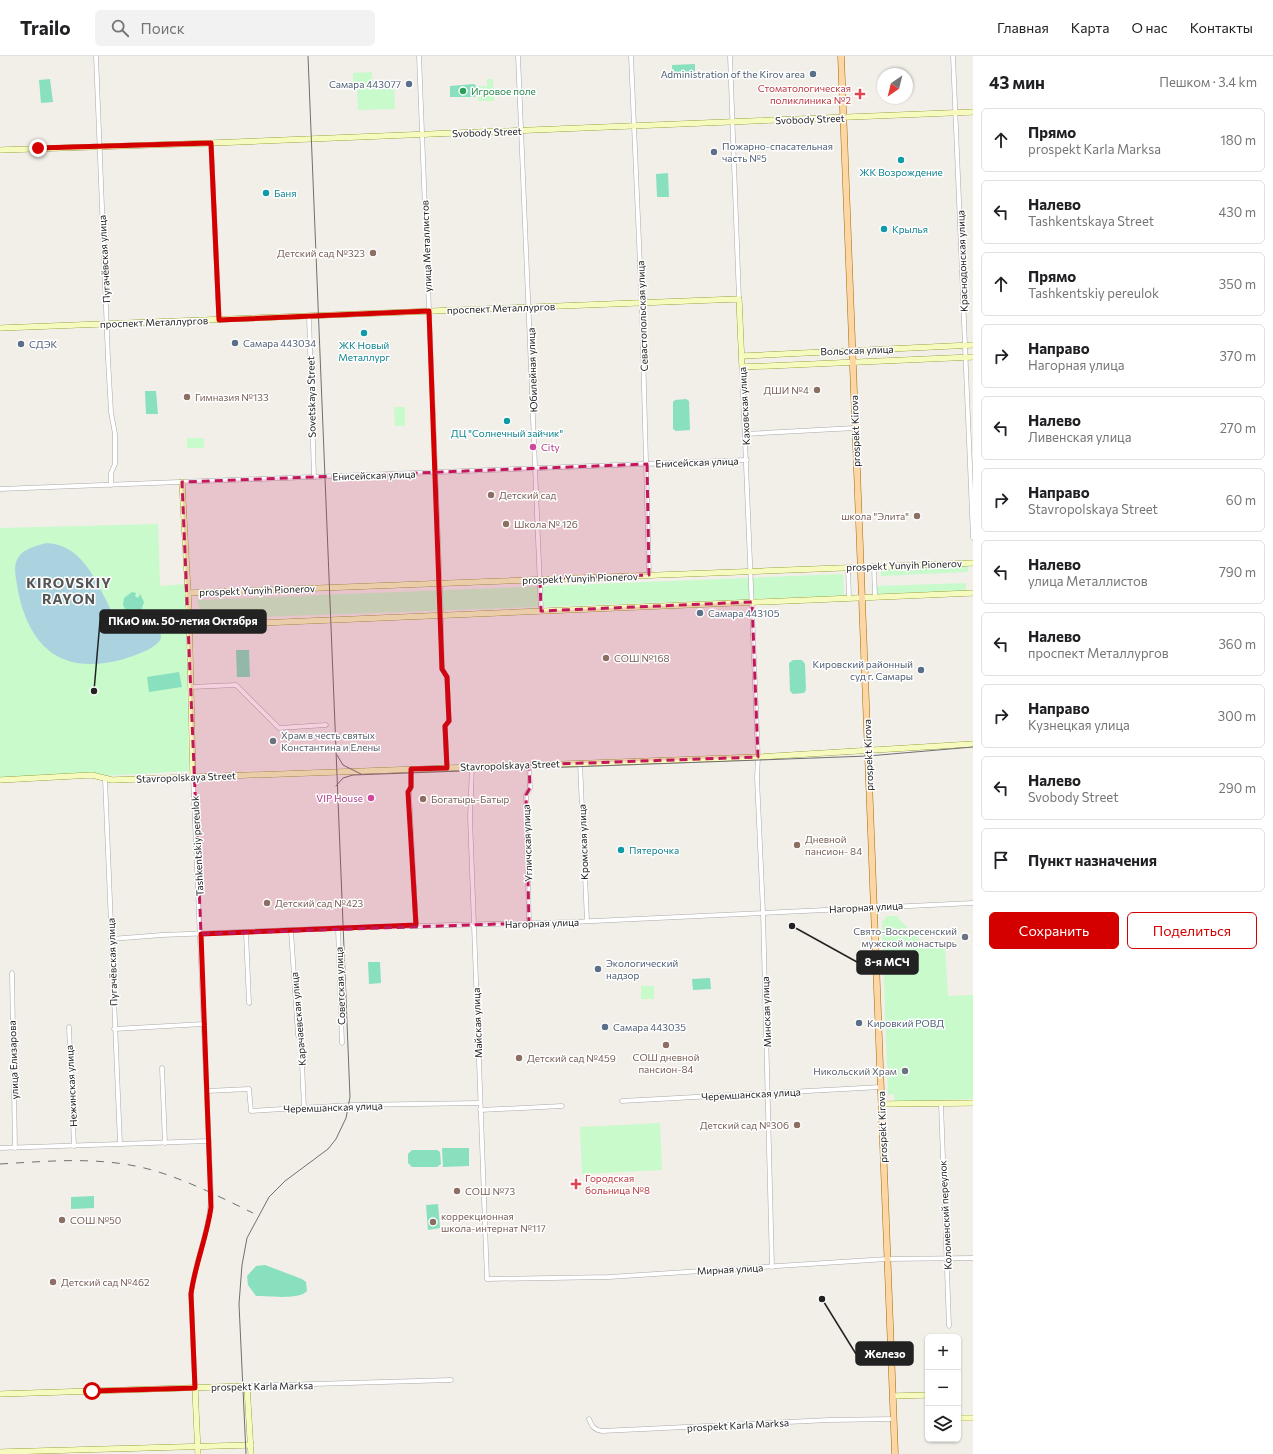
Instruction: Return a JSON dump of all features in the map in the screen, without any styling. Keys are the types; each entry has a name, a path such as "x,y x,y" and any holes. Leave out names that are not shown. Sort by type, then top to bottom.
{"main road":[{"name":"prospekt Kirova","path":"840,56 895,1454"}],"street":[{"name":"Пугачёвская улица","path":"96,56 111,412 115,434 114,464 111,473 111,485"},
{"name":"улица Металлистов","path":"419,56 440,583 442,669 447,677 449,721 445,726 447,768"},
{"name":"Юбилейная улица","path":"518,56 530,307 541,611"},
{"name":"Севастопольская улица","path":"631,56 647,464 648,575"},
{"name":"Каховская улица","path":"730,56 758,756"},
{"name":"Краснодонская улица","path":"954,56 964,345 973,538"},
{"name":"Svobody Street","path":"0,150 211,143 973,112"},
{"path":"211,143 219,320"},
{"name":"проспект Металлургов","path":"0,328 739,299"},
{"name":"Sovetskaya Street","path":"309,316 314,477"},
{"name":"Вольская улица","path":"742,356 973,345"},
{"name":"Вольская улица","path":"742,367 973,358"},
{"path":"746,434 855,428"},
{"name":"Енисейская улица","path":"0,490 747,460"},
{"name":"Tashkentskiy pereulok","path":"182,482 188,593 211,1207 207,1233 191,1294 195,1388"},
{"name":"prospekt Yunyih Pionerov","path":"188,593 973,563"},
{"path":"874,566 875,597"},
{"path":"848,568 849,598"},
{"path":"189,626 973,593"},
{"path":"191,687 236,685 279,728 326,725"},
{"name":"Stavropolskaya Street","path":"0,780 92,774 105,779 529,765 758,756 973,744"},
{"name":"Минская улица","path":"758,756 757,778 763,912 772,1267"},
{"name":"Кромская улица","path":"580,763 588,921"},
{"name":"Угличская улица","path":"529,765 530,788 526,795 529,923"},
{"name":"Майская улица","path":"472,767 470,817 487,1279"},
{"path":"411,769 411,787 408,792 416,925"},
{"name":"Пугачёвская улица","path":"105,779 114,1029 120,1144"},
{"name":"Нагорная улица","path":"111,939 416,925 588,921 973,903"},
{"name":"Советская улица","path":"338,928 342,1043"},
{"name":"Карачаевская улица","path":"291,931 298,1035 301,1041 304,1108"},
{"path":"246,933 249,1002"},
{"name":"улица Елизарова","path":"12,973 15,1148"},
{"path":"114,1029 204,1024"},
{"name":"Нежинская улица","path":"69,1026 74,1146"},
{"path":"162,1068 165,1143"},
{"name":"Черемшанская улица","path":"622,1101 881,1087"},
{"name":"Черемшанская улица","path":"207,1090 249,1089 251,1111 351,1105 480,1103"},
{"name":"Коломенский переулок","path":"941,1103 945,1258 947,1266 949,1326"},
{"path":"881,1104 973,1103"},
{"path":"480,1110 562,1106"},
{"path":"0,1148 165,1143 209,1139"},
{"name":"Мирная улица","path":"487,1279 609,1277 887,1259 973,1258"},
{"name":"prospekt Karla Marksa","path":"0,1394 451,1380"},
{"path":"247,1386 251,1454"},
{"path":"195,1388 198,1454"},
{"path":"893,1396 925,1395"},
{"path":"961,1418 973,1418"},
{"name":"prospekt Karla Marksa","path":"589,1419 592,1426 597,1430 602,1431 829,1420 894,1419"},
{"path":"0,1452 251,1445"}],"highlighted area":[{"path":"647,464 649,575 540,579 541,611 752,602 758,757 529,765 530,788 526,795 529,923 201,934 182,482"}],"green space":[{"path":"695,64 695,76 672,77 672,65"},
{"path":"372,72 372,80 394,80 395,109 358,110 357,87 354,87 353,73"},
{"path":"50,79 53,102 41,103 39,80"},
{"path":"487,79 493,79 494,101 478,101 478,86 487,86"},
{"name":"Игровое поле","path":"474,84 476,86 477,95 475,97 450,97 450,86"},
{"path":"668,173 669,197 657,197 656,174"},
{"path":"145,391 156,391 158,414 146,414"},
{"path":"686,399 689,401 690,430 676,431 673,429 673,402 675,400"},
{"path":"394,407 405,407 405,426 395,426"},
{"path":"187,438 204,438 204,448 187,448"},
{"path":"158,524 160,586 185,584 189,771 0,782 0,528"},
{"path":"968,566 968,572 881,576 881,570"},
{"path":"843,574 844,596 203,619 197,600"},
{"path":"966,583 966,591 877,594 877,586"},
{"path":"132,592 136,593 135,596 138,598 140,594 144,602 141,611 135,614 126,611 123,605 124,598"},
{"path":"236,650 249,650 250,677 237,677"},
{"path":"793,660 802,660 805,664 806,690 804,693 793,694 790,691 789,663"},
{"path":"179,672 182,687 149,692 147,677"},
{"path":"887,916 897,916 926,946 945,945 948,996 973,995 973,1099 894,1102 894,1094 888,1095 882,922"},
{"path":"368,962 380,962 381,983 369,984"},
{"path":"710,978 711,989 693,990 692,979"},
{"path":"641,986 654,986 654,999 641,999"},
{"path":"660,1123 662,1170 582,1174 580,1127"},
{"path":"442,1148 469,1148 469,1166 443,1167"},
{"path":"412,1150 437,1150 440,1152 441,1164 437,1167 412,1167 408,1163 408,1154"},
{"path":"94,1196 94,1208 71,1209 71,1197"},
{"path":"438,1204 440,1228 428,1230 426,1205"},
{"path":"265,1265 302,1279 306,1282 307,1291 298,1296 291,1297 256,1296 248,1285 247,1276 256,1266"}],"water":[{"path":"47,543 68,549 84,562 96,580 111,610 117,618 128,623 148,624 159,630 161,636 157,644 134,656 124,659 103,663 84,664 67,661 53,654 41,643 31,629 24,612 18,591 15,566 18,558 24,552"}],"tram line":[{"path":"246,1454 239,1304 242,1265 247,1238 269,1197 285,1181 328,1149 336,1139 346,1118 350,1097 308,56"},
{"path":"336,786 343,778 353,775 868,756 973,747"},
{"path":"337,755 343,765 361,774"}],"railway":[{"path":"0,1164 95,1161 133,1166 152,1170 178,1179 203,1189 253,1213"}],"place":[{"name":"Administration of the Kirov area","path":"813,74"},
{"name":"Самара 443077","path":"409,84"},
{"name":"Игровое поле","path":"463,91"},
{"name":"Стоматологическая поликлиника №2","path":"860,94"},
{"name":"Пожарно-спасательная часть №5","path":"714,152"},
{"name":"ЖК Возрождение","path":"901,160"},
{"name":"Баня","path":"266,193"},
{"name":"Крылья","path":"884,229"},
{"name":"Детский сад №323","path":"373,253"},
{"name":"ЖК Новый Металлург","path":"364,333"},
{"name":"Самара 443034","path":"235,343"},
{"name":"СДЭК","path":"21,344"},
{"name":"ДШИ №4","path":"817,390"},
{"name":"Гимназия №133","path":"187,397"},
{"name":"ДЦ \"Солнечный зайчик\"","path":"507,421"},
{"name":"City","path":"533,447"},
{"name":"Детский сад","path":"491,495"},
{"name":"школа \"Элита\"","path":"917,516"},
{"name":"Школа № 126","path":"506,524"},
{"name":"Самара 443105","path":"700,613"},
{"name":"СОШ №168","path":"606,658"},
{"name":"Кировский районный суд г. Самары","path":"921,670"},
{"name":"ПКиО им. 50-летия Октября","path":"94,691"},
{"name":"Храм в честь святых Константина и Елены","path":"273,741"},
{"name":"VIP House","path":"371,798"},
{"name":"Богатырь-Батыр","path":"423,799"},
{"name":"Дневной пансион- 84","path":"797,845"},
{"name":"Пятерочка","path":"621,850"},
{"name":"Детский сад №423","path":"267,903"},
{"name":"8-я МСЧ","path":"792,926"},
{"name":"Свято-Воскресенский мужской монастырь","path":"965,937"},
{"name":"Экологический надзор","path":"598,969"},
{"name":"Кировкий РОВД","path":"859,1023"},
{"name":"Самара 443035","path":"605,1027"},
{"name":"СОШ дневной пансион-84","path":"666,1045"},
{"name":"Детский сад №459","path":"519,1058"},
{"name":"Никольский Храм","path":"905,1071"},
{"name":"Детский сад №306","path":"797,1125"},
{"name":"Городская больница №8","path":"576,1184"},
{"name":"СОШ №73","path":"457,1191"},
{"name":"СОШ №50","path":"62,1220"},
{"name":"коррекционная школа-интернат №117","path":"433,1222"},
{"name":"Детский сад №462","path":"53,1282"},
{"name":"Железо","path":"822,1299"}],"district":[{"name":"KIROVSKIY RAYON","path":"69,592"}],"route":[{"path":"38,148 211,143 219,320 429,311 442,669 447,677 449,721 445,726 447,768 411,769 411,787 408,792 416,925 201,934 211,1207 207,1233 191,1294 195,1388 148,1388 92,1391"}]}
